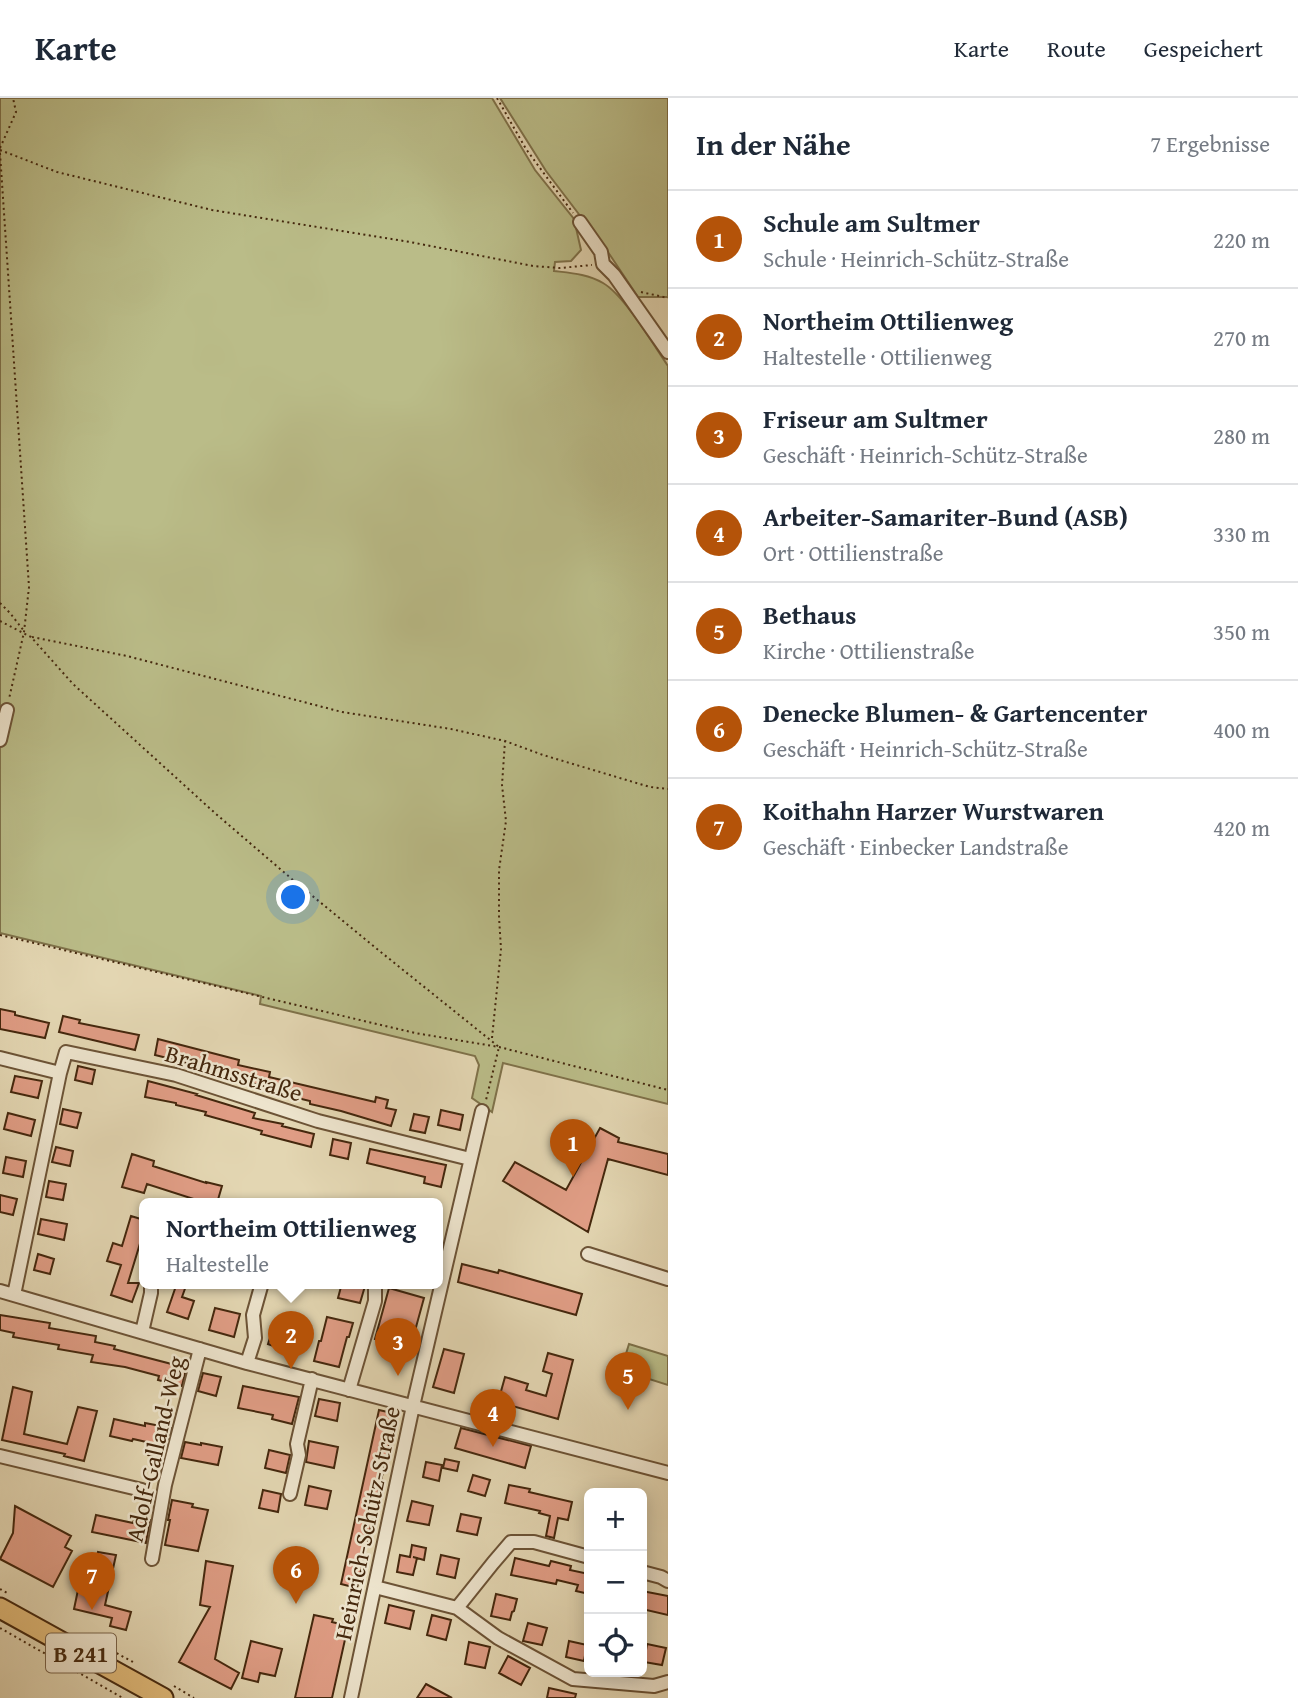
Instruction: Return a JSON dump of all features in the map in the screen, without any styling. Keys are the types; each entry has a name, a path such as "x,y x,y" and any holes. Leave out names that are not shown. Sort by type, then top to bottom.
{"main road":[{"name":"B 241","path":"0,1608 156,1696"}],"street":[{"path":"580,222 601,252 603,264 614,275 668,352"},
{"path":"0,740 7,710"},
{"name":"Brahmsstraße","path":"60,1073 66,1052 176,1075 318,1121 470,1159"},
{"path":"0,1058 60,1073 14,1295"},
{"name":"Heinrich-Schütz-Straße","path":"443,1276 484,1106"},
{"path":"589,1254 668,1279"},
{"path":"142,1332 151,1289"},
{"path":"247,1363 255,1338 253,1314 260,1289"},
{"path":"349,1390 375,1301 375,1289"},
{"name":"Heinrich-Schütz-Straße","path":"351,1698 440,1289"},
{"path":"0,1291 247,1363 668,1473"},
{"name":"Adolf-Galland-Weg","path":"152,1559 165,1485 200,1349"},
{"path":"290,1494 299,1455 297,1444 312,1380"},
{"path":"0,1456 142,1490"},
{"path":"457,1608 511,1542 534,1542 584,1556"},
{"path":"647,1573 668,1581"},
{"path":"375,1587 457,1608 498,1638 573,1679 654,1686 668,1682"}],"path":[{"path":"7,710 24,632 29,587 0,151 16,112 13,98"},
{"path":"497,98 526,149 580,222"},
{"path":"0,151 57,172 212,210 411,243 533,267 561,268 603,264"},
{"path":"623,289 668,298"},
{"path":"0,604 10,612 24,632"},
{"path":"0,621 31,637 73,684 216,814 499,1047"},
{"path":"31,637 127,656 342,712 451,729 505,741 650,787 668,789"},
{"path":"492,1039 501,949 499,870 506,821 502,785 505,741"},
{"path":"0,935 415,1033 499,1047 668,1090"},
{"path":"484,1106 499,1047"},
{"path":"0,1628 123,1698"}],"green space":[{"path":"0,98 492,98 535,170 574,219 581,250 571,261 555,262 554,271 579,274 611,289 638,321 668,366 668,1104 503,1063 492,1112 472,1098 479,1065 475,1056 260,1004 261,996 0,933 0,723 4,709 0,707"},
{"path":"500,98 668,98 668,297 638,297 610,255 546,171"},
{"path":"629,1344 668,1356 668,1385 621,1370"}],"building":[{"path":"0,1009 49,1023 45,1038 0,1029"},
{"path":"63,1016 80,1020 79,1023 139,1035 135,1050 59,1032"},
{"path":"158,1039 239,1060 238,1065 270,1072 269,1077 375,1102 376,1097 388,1100 386,1108 396,1110 391,1126 310,1104 310,1101 281,1094 282,1090 251,1083 252,1079 155,1055"},
{"path":"78,1066 95,1070 92,1084 75,1080"},
{"path":"15,1076 42,1081 38,1098 11,1092"},
{"path":"148,1081 255,1113 253,1118 314,1134 311,1147 261,1134 262,1131 205,1115 206,1112 145,1097"},
{"path":"63,1109 81,1113 77,1128 60,1124"},
{"path":"441,1110 463,1115 460,1130 438,1125"},
{"path":"8,1113 35,1120 31,1136 4,1129"},
{"path":"414,1114 429,1117 425,1133 410,1130"},
{"path":"600,1128 619,1138 618,1142 668,1154 668,1175 608,1159 588,1232 503,1181 515,1162 566,1190"},
{"path":"333,1139 351,1143 348,1159 330,1155"},
{"path":"56,1147 73,1151 70,1166 52,1162"},
{"path":"370,1149 446,1165 441,1187 424,1183 425,1177 367,1163"},
{"path":"132,1154 154,1161 153,1166 222,1186 218,1198 190,1198 147,1184 144,1193 122,1187"},
{"path":"6,1157 26,1161 23,1177 3,1173"},
{"path":"49,1181 66,1184 63,1200 46,1197"},
{"path":"0,1195 17,1199 13,1215 0,1212"},
{"path":"131,1216 139,1218 139,1247 128,1283 139,1283 132,1302 111,1295 121,1265 107,1261 113,1243 122,1246"},
{"path":"41,1219 67,1224 64,1240 38,1234"},
{"path":"38,1254 54,1259 50,1274 34,1270"},
{"path":"462,1264 498,1273 499,1270 582,1294 576,1315 458,1282"},
{"path":"175,1289 185,1289 182,1297 194,1301 188,1319 167,1312"},
{"path":"340,1289 364,1289 360,1303 338,1298"},
{"path":"389,1289 424,1298 410,1349 375,1339"},
{"path":"215,1308 240,1314 234,1337 209,1330"},
{"path":"0,1315 50,1323 49,1328 96,1336 95,1342 115,1346 114,1349 183,1367 186,1369 182,1386 158,1380 159,1376 125,1367 91,1362 93,1355 58,1349 59,1345 13,1337 14,1333 0,1330"},
{"path":"327,1317 353,1323 339,1367 314,1361"},
{"path":"274,1325 300,1334 294,1353 268,1344"},
{"path":"444,1349 464,1354 454,1393 433,1387"},
{"path":"548,1353 573,1360 558,1419 498,1402 505,1377 528,1384 526,1390 546,1396 552,1374 543,1371"},
{"path":"203,1373 221,1377 216,1396 198,1391"},
{"path":"243,1386 299,1397 292,1424 272,1419 273,1415 238,1408"},
{"path":"13,1387 32,1392 24,1434 67,1444 78,1407 97,1411 84,1461 2,1440"},
{"path":"319,1399 340,1403 337,1421 315,1416"},
{"path":"379,1410 396,1414 357,1588 341,1584"},
{"path":"114,1419 171,1428 163,1458 148,1455 151,1443 110,1436"},
{"path":"461,1428 531,1446 525,1468 455,1448"},
{"path":"309,1441 338,1447 334,1468 306,1462"},
{"path":"185,1442 222,1447 218,1465 181,1458"},
{"path":"269,1450 290,1455 286,1473 265,1468"},
{"path":"445,1459 459,1462 457,1471 443,1468"},
{"path":"426,1462 442,1465 439,1481 423,1477"},
{"path":"473,1475 490,1480 485,1496 468,1491"},
{"path":"509,1485 572,1502 568,1520 558,1518 554,1538 546,1536 550,1516 505,1503"},
{"path":"309,1486 331,1491 327,1509 305,1505"},
{"path":"263,1490 281,1494 278,1512 259,1508"},
{"path":"172,1500 208,1510 198,1551 165,1545"},
{"path":"412,1501 433,1506 429,1525 407,1521"},
{"path":"15,1506 71,1536 65,1547 72,1551 53,1587 0,1559 13,1533"},
{"path":"461,1514 481,1518 477,1535 457,1531"},
{"path":"96,1515 133,1523 135,1517 150,1520 146,1543 92,1532"},
{"path":"412,1545 426,1548 424,1560 417,1558 413,1575 397,1572 400,1555 410,1557"},
{"path":"98,1552 116,1555 105,1605 131,1612 126,1630 110,1626 112,1618 74,1609 78,1590 89,1592"},
{"path":"441,1555 459,1559 455,1578 437,1574"},
{"path":"515,1558 549,1566 551,1561 571,1566 570,1570 584,1573 584,1593 576,1591 578,1585 557,1580 556,1584 511,1575"},
{"path":"206,1561 233,1566 215,1659 239,1673 231,1689 179,1662 210,1607 200,1605"},
{"path":"647,1592 668,1596 668,1615 647,1610"},
{"path":"496,1594 517,1599 510,1620 491,1616"},
{"path":"389,1605 414,1611 410,1629 385,1623"},
{"path":"314,1615 348,1626 332,1698 295,1698"},
{"path":"432,1615 451,1620 446,1640 427,1635"},
{"path":"528,1623 547,1628 542,1645 523,1641"},
{"path":"251,1641 282,1649 275,1676 260,1673 258,1682 242,1678"},
{"path":"569,1641 584,1644 584,1661 566,1657"},
{"path":"469,1642 490,1647 485,1668 465,1664"},
{"path":"647,1644 666,1648 662,1665 647,1662"},
{"path":"508,1656 530,1668 521,1685 499,1673"},
{"path":"426,1684 452,1698 417,1698"},
{"path":"549,1688 576,1694 575,1698 547,1698"}],"place":[{"name":"Schule am Sultmer","path":"573,1177"},
{"name":"Northeim Ottilienweg","path":"291,1369"},
{"name":"Friseur am Sultmer","path":"398,1376"},
{"name":"Bethaus","path":"628,1410"},
{"name":"Arbeiter-Samariter-Bund (ASB)","path":"493,1447"},
{"name":"Denecke Blumen- & Gartencenter","path":"296,1604"},
{"name":"Koithahn Harzer Wurstwaren","path":"92,1610"}]}
